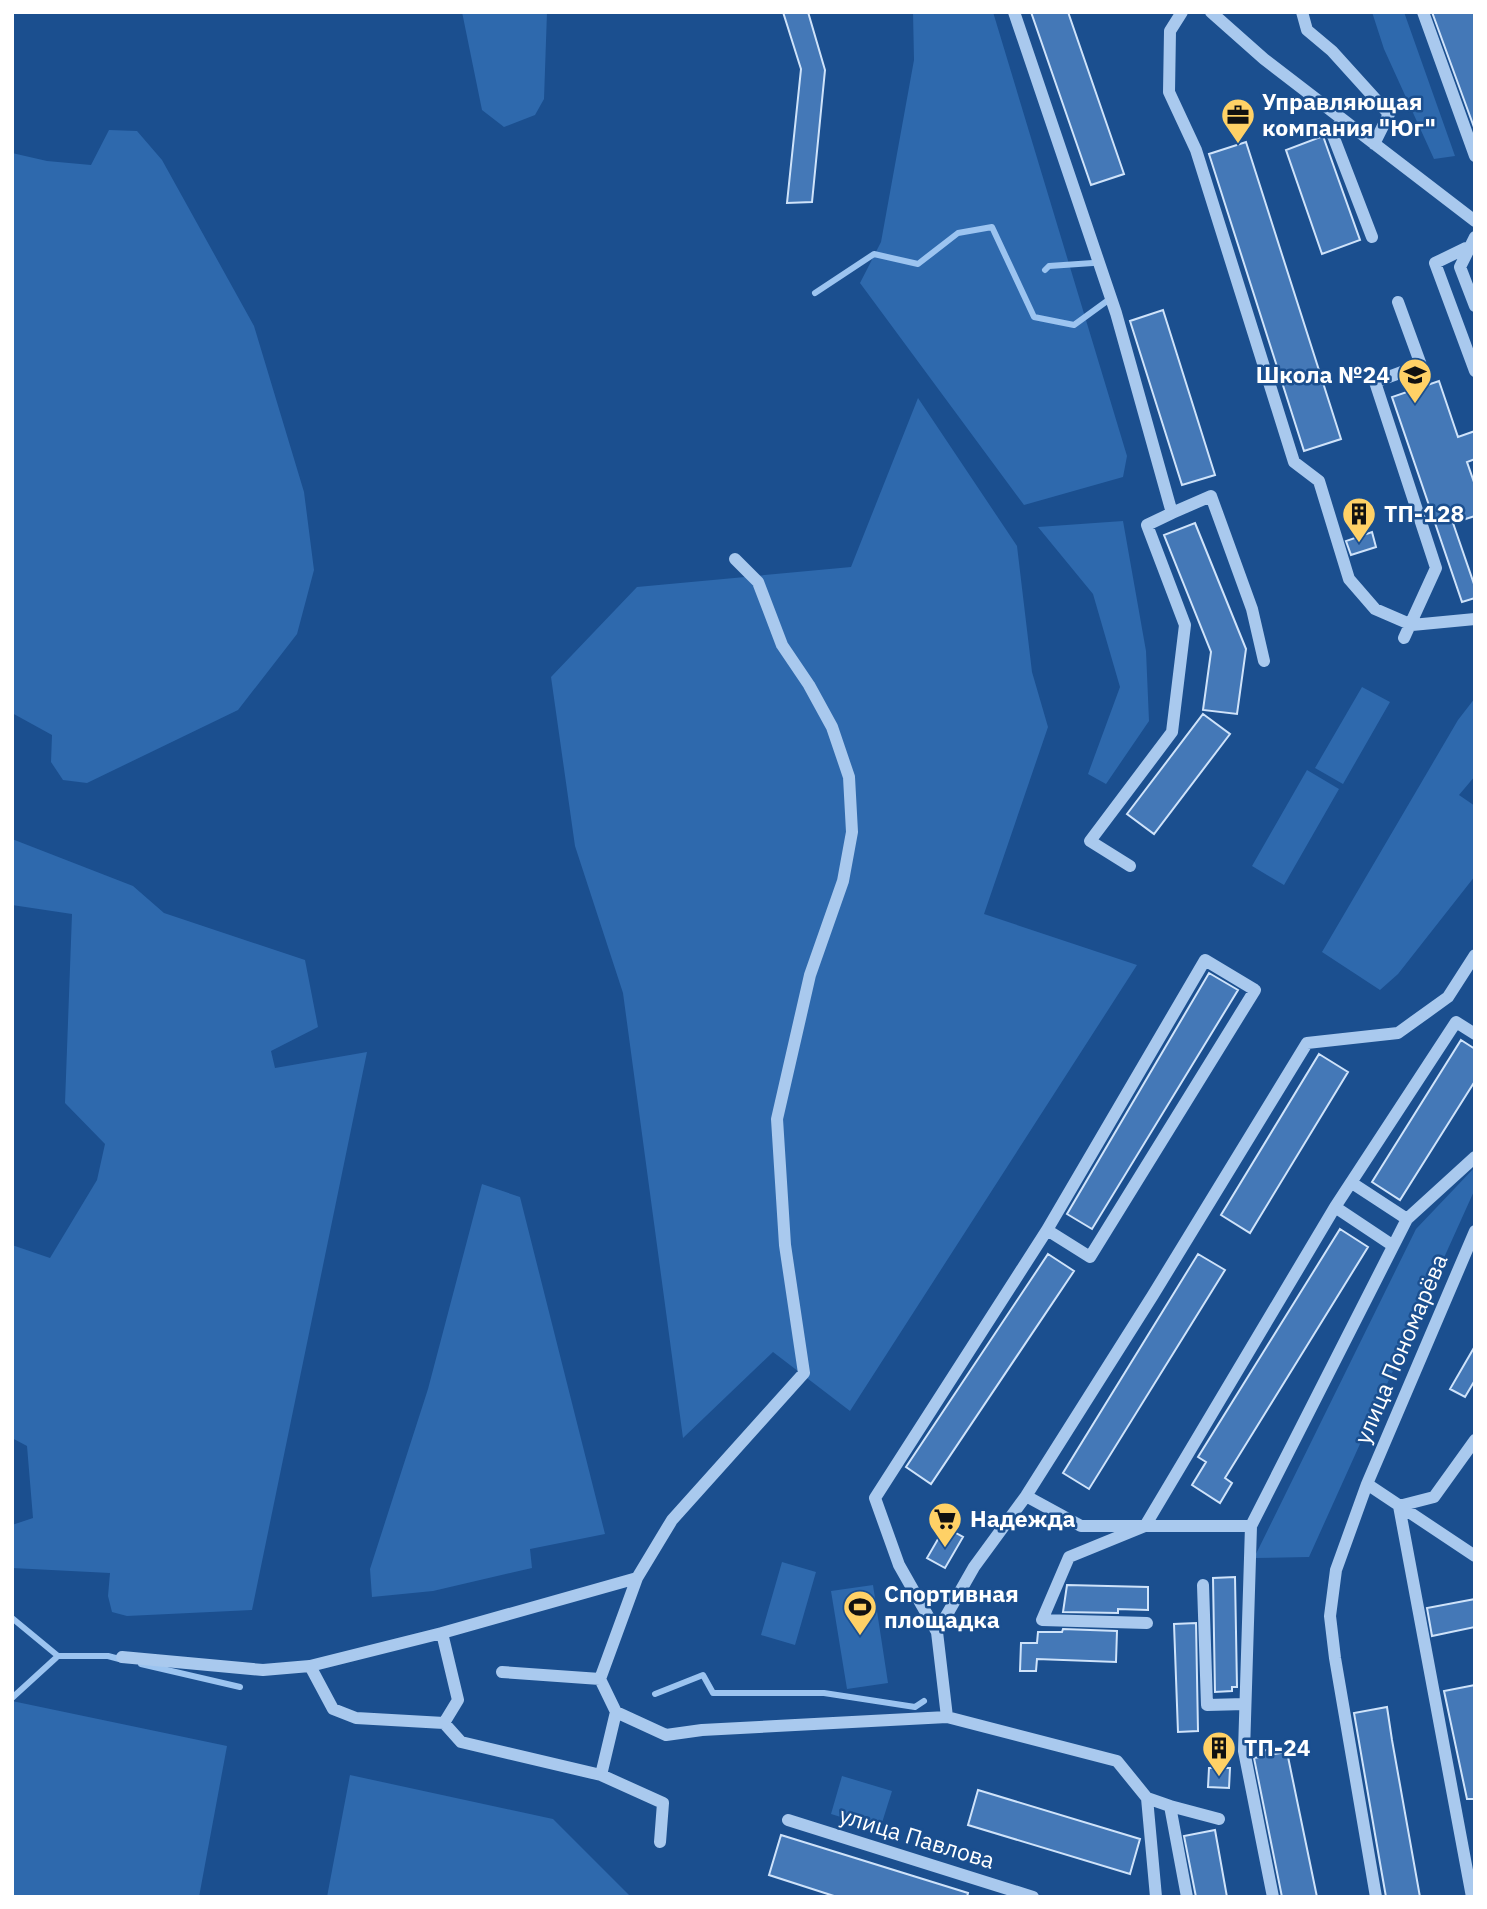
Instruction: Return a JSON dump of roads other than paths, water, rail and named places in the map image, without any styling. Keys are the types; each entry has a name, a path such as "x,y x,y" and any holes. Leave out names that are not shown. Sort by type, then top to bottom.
{"street":[{"path":"1014,12 1116,313 1172,513"},
{"path":"1182,12 1170,31 1169,92 1196,150 1294,462 1319,481 1349,579 1375,609 1412,625 1475,619"},
{"path":"1210,12 1264,60 1475,221"},
{"path":"1302,12 1307,30 1332,51 1389,114 1374,145"},
{"path":"1423,12 1475,156"},
{"path":"1343,120 1332,133 1372,237"},
{"path":"1475,237 1466,248 1460,267 1475,306"},
{"path":"1466,248 1435,264 1475,371"},
{"path":"1398,302 1421,365 1375,382 1436,568 1404,638"},
{"path":"1130,866 1090,841 1172,732 1185,625 1147,525 1211,496 1252,609 1264,661"},
{"path":"601,1775 616,1712 600,1679 638,1578 672,1521 804,1373 785,1245 777,1119 810,975 842,881 852,832 849,777 832,727 809,685 782,645 758,582 735,559"},
{"path":"937,1632 974,1567 1026,1496 1307,1043 1398,1032 1448,997 1475,955"},
{"path":"947,1717 937,1632 899,1565 875,1498 1047,1230 1205,960 1255,990 1090,1257 1047,1230"},
{"path":"1147,1623 1042,1620 1069,1558 1145,1526 1335,1207 1456,1022 1475,1034"},
{"path":"1273,1897 1244,1751 1251,1526 1407,1219 1475,1157"},
{"path":"1352,1183 1407,1219"},
{"path":"1335,1207 1392,1245"},
{"name":"улица Пономарёва","path":"1376,1897 1330,1616 1336,1570 1367,1484 1475,1231"},
{"path":"1399,1506 1434,1497 1475,1440"},
{"path":"1367,1484 1475,1556"},
{"path":"1026,1496 1082,1526 1251,1526"},
{"path":"1399,1506 1472,1897"},
{"path":"122,1657 263,1670 310,1666 442,1633 638,1578"},
{"path":"1203,1585 1207,1705 1245,1704"},
{"path":"442,1633 458,1700 444,1723"},
{"path":"310,1666 333,1709 356,1718 444,1723 461,1742 601,1775 663,1803 660,1842"},
{"path":"502,1672 600,1679"},
{"path":"616,1712 666,1735 702,1730 947,1717 1117,1761 1147,1798 1219,1819"},
{"path":"1147,1798 1156,1897"},
{"path":"1170,1806 1187,1897"},
{"name":"улица Павлова","path":"788,1820 1033,1897"}],"waterway":[{"path":"815,293 874,254 918,264 958,233 992,227 1034,317 1074,325 1107,301"},
{"path":"1045,270 1049,266 1093,263"},
{"path":"12,1618 58,1656"},
{"path":"12,1698 58,1656 108,1656 123,1660"},
{"path":"141,1664 240,1687"},
{"path":"655,1694 703,1675 713,1693 824,1693 915,1707 924,1701"}],"place":[{"name":"Управляющая компания \"Юг\"","path":"1238,145"},
{"name":"Школа №24","path":"1415,405"},
{"name":"ТП-128","path":"1359,544"},
{"name":"Надежда","path":"945,1549"},
{"name":"Спортивная площадка","path":"860,1637"},
{"name":"ТП-24","path":"1219,1778"}]}
